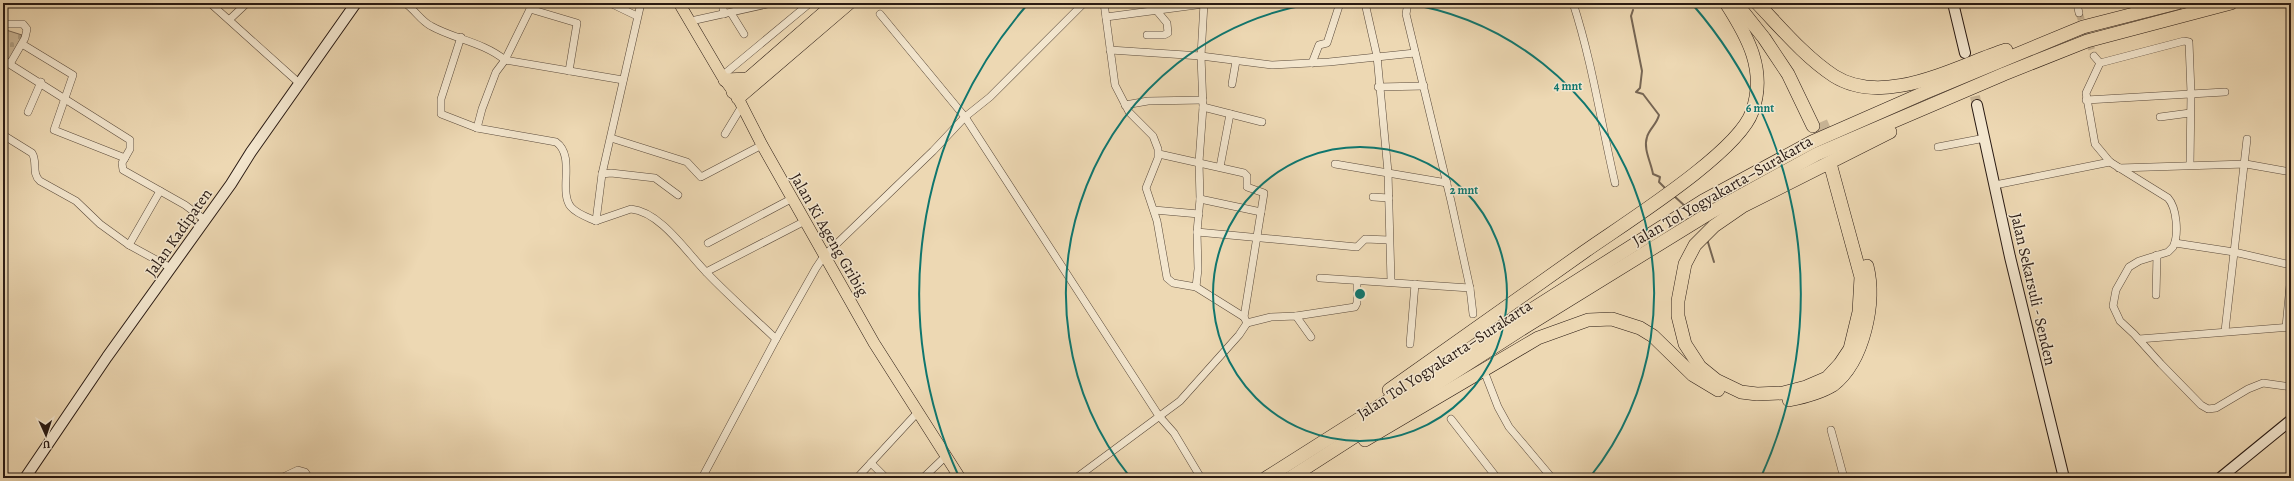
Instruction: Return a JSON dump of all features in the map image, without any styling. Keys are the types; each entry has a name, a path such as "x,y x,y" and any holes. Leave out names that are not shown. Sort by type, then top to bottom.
{"highway":[{"path":"738,99 750,83 836,3"},
{"path":"724,78 750,83 849,3"},
{"path":"1266,478 1694,174 1741,131 1752,114 1757,94 1758,71 1746,33 1726,3"},
{"path":"1736,3 1764,38 1788,74 1817,124 1796,72 1772,34 1747,3"},
{"path":"1757,3 1819,65 1836,77 1850,84 1865,87 1890,87 1927,79 2000,52 2083,27"},
{"name":"Jalan Tol Yogyakarta–Surakarta","path":"1266,478 1703,201 1833,132 2083,27 2177,3"},
{"name":"Jalan Tol Yogyakarta–Surakarta","path":"1290,478 1528,325 1713,211 1817,154 2004,74 2087,41 2231,3"},
{"path":"1300,478 1538,338 1588,320 1612,319 1640,328 1662,344 1693,375 1736,399 1755,403 1784,401 1808,396 1832,385 1848,370 1859,352 1869,314 1870,276 1835,166 1861,277 1859,312 1850,349 1840,364 1827,378 1806,387 1783,393 1757,394 1741,392 1716,380 1700,367 1685,344 1678,316 1678,301 1685,264 1696,245 1714,226 1743,206 1822,164 2004,74"}],"main road":[{"name":"Jalan Ki Ageng Gribig","path":"679,3 692,21 724,78 738,99 762,146 824,256 917,414 960,478"}],"street":[{"path":"211,3 300,83"},
{"path":"230,19 247,3"},
{"name":"Jalan Kadipaten","path":"25,478 107,357 205,220 356,3"},
{"path":"405,3 430,26 460,37 498,54 505,60 623,80"},
{"path":"610,3 637,16"},
{"path":"596,221 602,174 612,138 623,80 641,3"},
{"path":"722,3 727,14 744,34"},
{"path":"692,21 727,14 751,5 772,3"},
{"path":"724,78 810,3"},
{"path":"702,478 776,340 824,256 933,151 965,117 990,97 1084,3"},
{"path":"1104,3 1114,80 1125,105 1134,118 1153,136 1159,154 1146,185 1154,210 1167,278 1172,283 1196,287 1246,320 1296,316 1355,307 1357,303 1357,281"},
{"path":"1312,63 1319,46 1327,43 1340,3"},
{"path":"1365,3 1376,56 1388,172 1391,282"},
{"path":"1408,3 1406,14 1447,183 1470,288 1473,314"},
{"path":"1573,3 1587,50 1594,92 1615,183"},
{"path":"1954,3 1965,53"},
{"path":"2079,14 2077,4 2080,3"},
{"path":"1106,17 1204,4 1202,56 1203,104 1199,162 1200,199 1196,232 1198,269 1196,287"},
{"path":"478,128 496,72 505,60 531,6 578,23 569,71"},
{"path":"1147,35 1164,35 1168,33 1167,23 1158,11"},
{"path":"880,14 965,117 1159,416 1174,433 1201,478"},
{"path":"3,24 26,25 27,32 22,44 10,64"},
{"path":"460,37 440,110 443,115 460,120 478,128 546,139 559,144 565,154 569,204 580,214 596,221 624,210 636,210 659,223 675,236 706,272 776,340"},
{"path":"2190,165 2191,93 2189,42 2184,41 2100,63 2087,88 2086,100 2095,144 2110,162 2171,201 2174,214 2175,243 2172,249 2139,260 2129,267 2121,281 2113,302 2114,310 2120,321 2201,405 2208,409 2216,408 2263,383 2291,387"},
{"path":"22,44 72,73 73,76 54,130 124,158"},
{"path":"1110,50 1202,56 1272,65 1415,54"},
{"path":"2094,56 2100,63"},
{"path":"3,60 41,82 130,140 130,149 124,158 122,166 123,170 185,205 205,220"},
{"path":"1232,84 1236,61"},
{"path":"28,112 41,82"},
{"path":"1378,86 1424,86"},
{"path":"2086,100 2225,92"},
{"path":"725,134 738,99"},
{"path":"1125,105 1148,101 1203,104 1230,114 1262,122"},
{"name":"Jalan Sekarsuli - Senden","path":"1977,105 2012,263 2064,478"},
{"path":"2160,117 2190,113"},
{"path":"1220,167 1230,114"},
{"path":"3,135 32,153 36,176 40,181 76,201 100,224 129,245 171,268"},
{"path":"612,138 687,162 701,178 762,146"},
{"path":"1938,147 1985,138"},
{"path":"2225,331 2246,164 2247,139"},
{"path":"1076,478 1188,394 1239,335 1246,320 1263,192 1247,187 1246,174 1159,154"},
{"path":"1995,185 2110,162"},
{"path":"1335,164 1447,183"},
{"path":"2119,168 2246,164 2291,172"},
{"path":"602,174 611,172 655,178 678,195"},
{"path":"129,245 160,191"},
{"path":"1373,197 1389,198"},
{"path":"708,243 792,198"},
{"path":"1200,199 1261,212"},
{"path":"1154,210 1199,214"},
{"path":"706,272 805,221"},
{"path":"1196,232 1256,239 1357,247 1365,239 1389,240"},
{"path":"2175,243 2234,252 2291,265"},
{"path":"2156,295 2157,255"},
{"path":"2139,339 2288,327 2291,275"},
{"path":"1320,278 1470,288"},
{"path":"1410,344 1415,284"},
{"path":"1296,316 1311,337"},
{"path":"1486,376 1498,407 1509,426 1552,478"},
{"path":"856,478 917,414"},
{"path":"1452,419 1497,478"},
{"path":"2220,478 2291,420"},
{"path":"1831,430 1844,478"},
{"path":"923,478 946,456"},
{"path":"871,463 886,478"},
{"path":"281,478 294,470 305,472 309,478"}],"green space":[{"path":"3,29 22,35 19,47 10,60 3,56"}],"waterway":[{"path":"1633,10 1631,16 1642,71 1640,88 1636,92 1643,94 1659,115 1657,121 1649,131 1646,146 1653,174 1660,177 1659,182 1667,190"},
{"path":"1673,195 1686,207"},
{"path":"1707,239 1714,262"}],"tunnel":[{"path":"2079,13 2094,56"},
{"path":"1968,67 1977,105"},
{"path":"1821,122 1831,145"}]}
